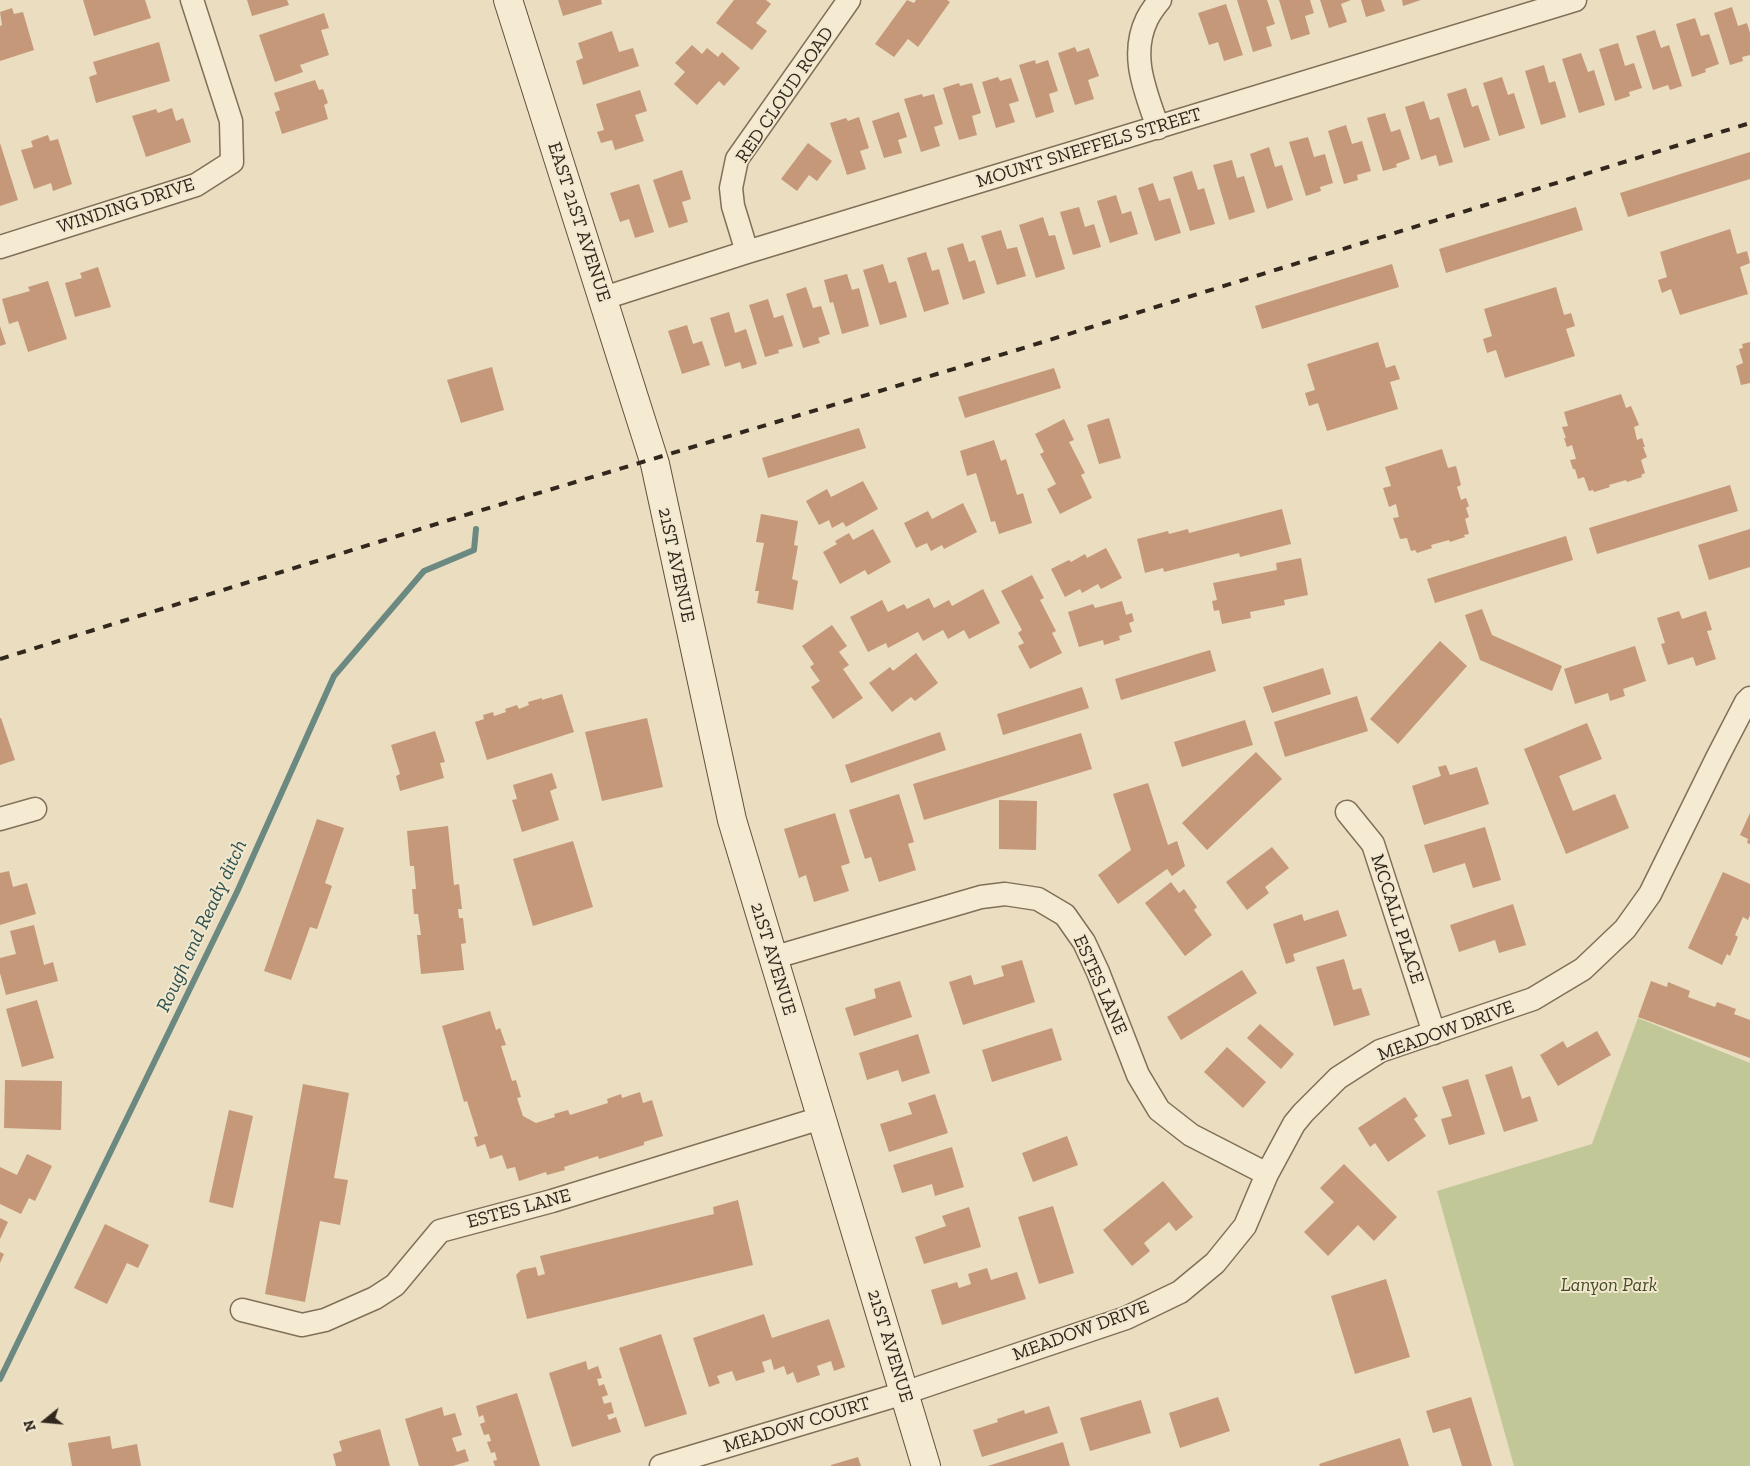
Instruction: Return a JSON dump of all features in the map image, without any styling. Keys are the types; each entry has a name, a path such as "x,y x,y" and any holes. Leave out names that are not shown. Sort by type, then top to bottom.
{"street":[{"name":"WINDING DRIVE","path":"0,247 196,186 232,162 231,121 192,0"},
{"name":"EAST 21ST AVENUE","path":"508,0 604,298 648,444"},
{"name":"RED CLOUD ROAD","path":"747,252 733,206 730,188 737,159 849,0"},
{"path":"1158,128 1140,74 1138,46 1146,19 1160,0"},
{"name":"MOUNT SNEFFELS STREET","path":"604,298 747,252 1573,0"},
{"name":"21ST AVENUE","path":"648,444 732,820 926,1466"},
{"name":"MEADOW DRIVE","path":"904,1392 1126,1318 1180,1292 1216,1263 1245,1226 1267,1174 1294,1124 1338,1078 1380,1051 1533,999 1583,969 1625,929 1650,894 1717,758 1746,702 1750,698"},
{"path":"0,820 35,809"},
{"name":"MCCALL PLACE","path":"1347,812 1373,844 1434,1033"},
{"name":"ESTES LANE","path":"772,958 981,897 1005,894 1038,899 1065,915 1084,942 1098,972 1138,1076 1159,1110 1191,1135 1267,1174"},
{"name":"ESTES LANE","path":"242,1310 302,1325 325,1320 367,1302 395,1285 440,1231 552,1201 820,1118"},
{"name":"MEADOW COURT","path":"661,1466 904,1392"}],"green space":[{"name":"Lanyon Park","path":"1638,1018 1750,1063 1750,1466 1514,1466 1437,1191 1592,1144"}],"building":[{"path":"83,0 145,0 151,18 94,36"},
{"path":"247,0 287,0 289,5 252,16"},
{"path":"558,0 601,0 602,4 563,16"},
{"path":"734,0 766,0 771,4 756,23 767,31 752,50 716,23"},
{"path":"907,0 914,3 916,0 947,0 950,2 918,47 908,39 894,57 875,44"},
{"path":"1237,0 1267,0 1275,24 1266,27 1272,46 1253,52"},
{"path":"1279,0 1310,0 1314,13 1305,16 1310,34 1291,40"},
{"path":"1320,0 1351,0 1341,4 1347,22 1329,28"},
{"path":"1361,0 1381,0 1385,11 1366,17"},
{"path":"1402,0 1421,0 1403,6"},
{"path":"1226,4 1243,55 1224,61 1218,42 1209,45 1198,13"},
{"path":"1732,7 1738,26 1747,23 1750,33 1750,55 1742,57 1743,61 1730,65 1714,13"},
{"path":"12,8 14,14 23,12 34,50 0,61 0,26 2,25 0,12"},
{"path":"324,13 329,28 321,30 329,55 300,65 303,72 275,82 259,35"},
{"path":"1695,18 1701,36 1709,34 1719,64 1705,69 1706,72 1692,77 1676,24"},
{"path":"1655,30 1661,48 1669,45 1682,86 1670,90 1668,85 1653,90 1636,36"},
{"path":"612,31 619,52 633,48 639,66 583,85 576,61 583,58 578,43"},
{"path":"159,42 170,81 96,103 89,77 97,74 93,62"},
{"path":"1618,43 1625,66 1634,63 1642,88 1629,92 1630,96 1615,101 1599,49"},
{"path":"692,45 702,54 707,48 718,57 722,52 740,68 724,86 719,81 697,105 674,84 685,72 675,63"},
{"path":"1075,47 1077,52 1089,48 1099,76 1088,80 1094,99 1075,105 1058,53"},
{"path":"1581,53 1588,72 1594,70 1605,105 1579,113 1562,59"},
{"path":"1035,60 1036,64 1048,60 1058,91 1049,94 1054,112 1036,118 1019,65"},
{"path":"1544,65 1549,83 1555,81 1566,117 1541,125 1525,71"},
{"path":"998,77 1000,81 1011,78 1019,101 1009,104 1015,122 996,128 982,82"},
{"path":"1502,77 1508,95 1514,93 1525,128 1499,136 1483,83"},
{"path":"315,80 319,90 323,89 328,103 324,105 328,119 282,134 275,112 280,110 274,93"},
{"path":"959,83 960,86 972,83 981,113 972,116 977,135 959,140 943,88"},
{"path":"1466,88 1472,107 1478,105 1490,140 1464,148 1447,94"},
{"path":"640,90 647,111 635,115 644,141 615,150 612,140 601,143 597,132 604,130 596,104"},
{"path":"922,94 923,97 934,94 943,124 934,127 940,146 921,152 904,99"},
{"path":"1424,101 1430,120 1439,117 1453,162 1439,166 1436,155 1421,160 1405,107"},
{"path":"172,108 176,121 183,118 191,142 146,157 132,116 156,109 158,113"},
{"path":"899,112 907,137 898,140 902,153 884,158 872,121"},
{"path":"1385,113 1391,132 1400,129 1410,159 1396,164 1397,167 1383,171 1367,118"},
{"path":"859,117 869,148 860,151 866,169 847,175 830,123 846,118 848,121"},
{"path":"1346,125 1352,144 1362,141 1371,171 1357,175 1358,180 1344,184 1328,131"},
{"path":"48,135 50,141 58,139 72,184 53,191 51,183 34,189 21,150 33,147 31,141"},
{"path":"1308,137 1314,157 1325,154 1333,183 1320,187 1321,191 1306,196 1289,142"},
{"path":"0,143 18,200 0,206"},
{"path":"808,143 832,161 817,181 809,175 797,191 781,179"},
{"path":"1269,147 1275,167 1282,165 1293,200 1267,209 1250,154"},
{"path":"1750,152 1750,179 1628,217 1620,193"},
{"path":"1232,160 1237,178 1244,176 1255,212 1229,220 1213,165"},
{"path":"682,170 691,199 682,202 688,222 669,228 653,180"},
{"path":"1192,171 1198,190 1204,188 1215,224 1190,231 1173,177"},
{"path":"1153,183 1159,201 1170,198 1181,233 1155,241 1138,188"},
{"path":"639,184 654,232 635,238 629,219 620,222 610,193"},
{"path":"1116,195 1122,214 1131,211 1138,234 1110,243 1097,201"},
{"path":"1079,207 1085,227 1094,224 1101,247 1073,255 1060,212"},
{"path":"1576,207 1583,230 1446,273 1439,249"},
{"path":"1043,217 1049,236 1055,235 1065,269 1036,278 1019,225"},
{"path":"1730,229 1737,254 1747,251 1750,263 1740,267 1748,294 1680,315 1671,289 1662,293 1660,287 1658,280 1667,277 1660,252"},
{"path":"1001,230 1007,249 1017,247 1026,276 997,285 981,236"},
{"path":"963,243 969,262 975,260 985,293 963,300 947,248"},
{"path":"926,252 932,271 939,269 949,304 924,312 907,258"},
{"path":"883,264 889,283 896,281 907,317 880,325 863,270"},
{"path":"1392,264 1399,287 1262,329 1255,306"},
{"path":"98,267 111,307 75,317 65,283 82,278 80,273"},
{"path":"847,274 852,290 859,288 869,326 842,334 833,302 830,303 824,280"},
{"path":"48,281 67,339 28,352 18,321 9,324 2,299 30,291 28,287"},
{"path":"806,287 813,308 821,306 830,334 818,338 820,343 803,348 786,294"},
{"path":"1556,287 1564,315 1571,313 1575,326 1566,329 1575,356 1505,378 1496,350 1487,353 1483,339 1492,336 1484,309"},
{"path":"768,299 774,318 783,315 793,346 778,350 779,353 765,357 749,305"},
{"path":"729,312 735,333 746,329 757,364 742,369 740,362 725,367 710,318"},
{"path":"687,325 693,344 702,341 710,365 682,374 668,331"},
{"path":"0,326 6,344 0,346"},
{"path":"1378,342 1386,368 1395,365 1400,379 1390,382 1398,409 1327,431 1318,403 1309,406 1305,393 1315,390 1307,364"},
{"path":"1750,342 1750,383 1741,385 1736,366 1743,363 1739,349 1743,348 1742,344"},
{"path":"492,367 504,410 461,423 447,380"},
{"path":"1054,368 1061,388 965,418 958,397"},
{"path":"1621,394 1626,408 1631,406 1639,425 1634,427 1637,440 1642,438 1645,447 1643,447 1647,457 1641,460 1645,473 1641,475 1642,477 1627,482 1626,480 1594,492 1593,490 1589,491 1584,477 1578,479 1570,460 1576,459 1572,445 1567,447 1564,438 1566,438 1562,427 1568,426 1564,412"},
{"path":"1109,418 1121,458 1099,464 1087,425"},
{"path":"1064,419 1074,440 1069,442 1085,473 1081,475 1092,498 1060,514 1047,489 1056,484 1040,454 1044,452 1035,434"},
{"path":"859,428 866,448 768,478 762,458"},
{"path":"994,440 1001,461 1006,459 1017,495 1023,493 1032,523 999,534 995,521 991,522 976,473 967,476 960,451"},
{"path":"1442,449 1448,468 1456,466 1461,485 1457,487 1461,500 1466,498 1469,506 1466,508 1469,517 1465,519 1469,534 1450,542 1449,540 1431,545 1432,548 1417,553 1415,550 1411,551 1407,538 1400,539 1393,518 1399,517 1396,504 1389,507 1383,488 1391,486 1385,467"},
{"path":"863,481 878,509 846,527 843,522 832,528 829,520 819,525 806,501 827,489 831,497"},
{"path":"1730,485 1738,511 1597,554 1589,528"},
{"path":"963,503 977,532 944,549 942,545 931,551 927,543 916,548 904,523 928,511 932,519"},
{"path":"1282,509 1291,544 1240,557 1239,553 1164,572 1163,568 1145,573 1137,539 1168,531 1169,534 1188,529 1189,533"},
{"path":"761,514 798,521 794,545 798,546 792,579 798,581 793,610 757,603 759,591 755,591 764,543 756,542"},
{"path":"873,529 891,562 868,575 865,570 840,584 823,552 837,544 835,541 849,533 853,540"},
{"path":"1750,529 1750,567 1709,580 1698,545"},
{"path":"1566,536 1573,560 1435,603 1427,579"},
{"path":"1106,548 1122,578 1101,589 1098,584 1082,593 1080,589 1065,597 1051,569 1069,560 1071,562 1085,554 1087,558"},
{"path":"1301,558 1308,595 1284,600 1285,605 1250,612 1251,618 1222,624 1219,610 1214,611 1212,601 1217,600 1213,583 1277,570 1276,563"},
{"path":"1032,575 1044,598 1040,600 1056,631 1052,633 1062,653 1030,669 1018,646 1024,643 1018,633 1022,630 1001,591"},
{"path":"983,589 1000,623 969,639 964,630 948,639 943,630 923,641 918,632 888,648 886,643 868,652 850,617 882,600 888,612 904,604 907,609 929,598 934,608 949,600 952,606"},
{"path":"1122,601 1126,615 1132,613 1134,621 1129,623 1132,632 1119,636 1120,640 1104,645 1103,640 1079,647 1068,612 1093,604 1095,608"},
{"path":"1482,609 1492,635 1562,666 1552,691 1480,660 1465,615"},
{"path":"1679,611 1682,619 1706,611 1712,630 1707,631 1716,659 1696,666 1693,657 1668,665 1661,644 1665,643 1657,618"},
{"path":"832,625 847,646 839,652 849,665 843,669 863,698 833,719 811,687 820,681 810,667 814,664 802,646"},
{"path":"1440,641 1467,666 1398,744 1370,719"},
{"path":"1635,646 1646,681 1623,689 1625,696 1610,701 1608,693 1575,704 1564,669"},
{"path":"1210,650 1216,671 1121,700 1115,679"},
{"path":"916,653 938,683 915,701 911,697 892,712 869,683 890,667 893,671"},
{"path":"1323,668 1331,694 1272,713 1263,687"},
{"path":"1082,687 1089,708 1003,735 997,714"},
{"path":"562,694 574,732 487,760 475,722 484,719 483,715 493,712 494,716 506,712 505,709 517,705 519,709 529,705 528,702"},
{"path":"1357,696 1368,731 1285,757 1274,722"},
{"path":"0,718 15,760 0,765"},
{"path":"647,718 663,787 602,801 585,732"},
{"path":"1245,720 1253,745 1182,767 1174,742"},
{"path":"1587,723 1602,759 1559,776 1573,811 1615,794 1629,828 1566,854 1524,749"},
{"path":"435,731 445,762 440,763 444,778 400,791 396,776 400,774 391,745"},
{"path":"940,732 946,750 851,783 845,765"},
{"path":"1081,733 1092,769 924,820 913,784"},
{"path":"1256,752 1282,779 1207,850 1182,823"},
{"path":"1446,765 1450,775 1477,767 1489,804 1424,825 1412,786 1441,776 1438,767"},
{"path":"552,773 557,788 550,791 559,820 522,832 512,800 517,799 513,785"},
{"path":"1148,783 1168,845 1177,841 1185,866 1172,876 1167,869 1118,904 1098,875 1131,850 1113,794"},
{"path":"899,794 914,842 908,844 916,870 879,882 871,857 865,859 849,810"},
{"path":"999,800 1037,801 1036,850 999,849"},
{"path":"835,813 850,863 841,866 849,891 814,902 806,875 799,878 784,829"},
{"path":"1750,813 1750,844 1747,843 1748,839 1740,835"},
{"path":"317,819 344,828 325,883 332,886 317,929 310,927 291,980 264,971"},
{"path":"448,826 454,885 459,884 462,909 458,909 459,918 463,918 466,943 461,944 464,970 421,974 417,935 421,935 418,914 414,914 412,889 416,889 414,866 410,866 407,831"},
{"path":"1485,827 1501,880 1473,888 1465,863 1433,873 1424,845"},
{"path":"573,841 593,907 533,926 513,859"},
{"path":"1272,847 1289,868 1265,887 1269,893 1247,910 1226,882"},
{"path":"9,871 13,887 27,883 36,914 0,925 0,873"},
{"path":"1723,872 1750,884 1750,915 1748,920 1743,917 1735,935 1738,937 1730,956 1727,954 1722,965 1688,948"},
{"path":"1171,882 1179,893 1184,889 1197,907 1194,910 1212,935 1185,956 1145,903"},
{"path":"1513,904 1526,945 1499,953 1495,940 1459,952 1450,925"},
{"path":"1338,910 1347,936 1293,954 1295,961 1286,964 1273,924 1302,914 1304,921"},
{"path":"34,925 44,965 53,962 58,981 6,995 0,973 0,958 16,954 10,931"},
{"path":"1344,959 1353,990 1361,988 1370,1015 1334,1026 1316,967"},
{"path":"1022,960 1035,1002 963,1025 949,982 971,975 974,985 1004,976 1001,966"},
{"path":"1242,970 1257,993 1181,1040 1167,1017"},
{"path":"900,981 912,1017 854,1036 845,1008 876,998 874,989"},
{"path":"1651,981 1667,987 1668,982 1690,991 1688,997 1715,1007 1717,1002 1736,1009 1734,1014 1750,1020 1750,1058 1638,1017"},
{"path":"37,1000 54,1058 22,1067 6,1009"},
{"path":"490,1011 496,1030 500,1028 506,1045 501,1046 512,1081 516,1080 521,1097 517,1098 523,1116 536,1123 555,1117 554,1114 568,1110 570,1115 608,1103 607,1099 621,1094 622,1098 640,1092 643,1103 652,1100 663,1136 644,1142 644,1145 599,1159 598,1156 564,1167 565,1170 547,1175 546,1172 519,1181 515,1167 507,1169 502,1155 490,1159 485,1144 477,1147 474,1137 478,1136 467,1101 464,1102 442,1026"},
{"path":"1260,1024 1294,1054 1281,1069 1247,1038"},
{"path":"1052,1028 1062,1060 992,1082 982,1050"},
{"path":"1597,1031 1611,1055 1558,1086 1540,1055 1563,1041 1567,1048"},
{"path":"918,1034 930,1073 902,1082 898,1070 867,1080 859,1053"},
{"path":"1227,1047 1266,1082 1243,1108 1204,1072"},
{"path":"1512,1066 1522,1099 1530,1096 1538,1121 1504,1132 1485,1075"},
{"path":"1468,1079 1485,1134 1449,1145 1441,1119 1452,1116 1442,1087"},
{"path":"5,1080 62,1081 61,1130 4,1128"},
{"path":"303,1084 349,1093 334,1178 348,1180 340,1225 320,1221 305,1302 265,1294"},
{"path":"935,1094 948,1133 889,1152 880,1124 912,1114 908,1103"},
{"path":"1405,1097 1418,1116 1414,1119 1426,1136 1388,1162 1375,1143 1370,1147 1358,1128"},
{"path":"229,1110 253,1116 233,1208 209,1202"},
{"path":"1067,1136 1078,1165 1033,1182 1022,1153"},
{"path":"952,1147 964,1187 935,1196 932,1184 902,1193 893,1165"},
{"path":"27,1154 52,1166 35,1201 29,1198 21,1214 0,1204 0,1167 17,1175"},
{"path":"1344,1164 1397,1217 1374,1241 1358,1225 1328,1256 1304,1232 1334,1202 1320,1188"},
{"path":"1163,1181 1193,1217 1176,1231 1169,1222 1144,1243 1150,1251 1132,1266 1103,1230"},
{"path":"738,1200 753,1265 527,1319 516,1275 521,1270 536,1267 538,1276 545,1274 540,1256 714,1214 713,1207"},
{"path":"1053,1206 1074,1273 1039,1284 1018,1217"},
{"path":"969,1207 981,1247 924,1264 915,1237 946,1226 942,1216"},
{"path":"0,1218 8,1222 0,1239"},
{"path":"105,1224 149,1245 138,1268 127,1263 107,1304 74,1288"},
{"path":"0,1252 4,1254 0,1263"},
{"path":"987,1268 991,1280 1017,1272 1026,1299 942,1325 931,1290 957,1282 959,1288 971,1284 968,1274"},
{"path":"1386,1279 1410,1357 1355,1374 1331,1296"},
{"path":"764,1314 772,1338 829,1319 845,1367 834,1371 831,1361 817,1366 820,1375 797,1383 793,1372 787,1375 784,1366 774,1370 771,1359 762,1362 765,1372 736,1381 732,1371 717,1376 720,1383 709,1387 693,1338"},
{"path":"661,1334 687,1414 645,1427 619,1348"},
{"path":"586,1361 588,1370 598,1366 602,1378 597,1379 599,1386 604,1384 608,1395 602,1397 604,1404 611,1402 614,1413 607,1415 609,1420 616,1417 621,1432 572,1447 549,1373"},
{"path":"517,1393 540,1466 495,1466 493,1461 497,1460 495,1452 491,1453 487,1442 491,1441 489,1434 484,1435 480,1424 485,1422 483,1415 479,1417 476,1406"},
{"path":"1218,1397 1230,1431 1180,1448 1169,1413"},
{"path":"1471,1397 1492,1466 1462,1466 1450,1428 1433,1433 1426,1411"},
{"path":"1141,1400 1151,1433 1090,1451 1080,1418"},
{"path":"1049,1406 1058,1433 982,1457 973,1430 998,1422 997,1419 1024,1410 1025,1414"},
{"path":"442,1407 444,1416 455,1413 462,1435 452,1438 457,1452 465,1449 469,1461 453,1466 419,1466 405,1419"},
{"path":"380,1429 390,1466 336,1466 333,1454 342,1451 339,1441"},
{"path":"110,1436 112,1449 137,1444 141,1466 72,1466 68,1443"},
{"path":"1400,1438 1409,1466 1320,1466 1319,1464"},
{"path":"1063,1442 1070,1466 988,1466"},
{"path":"858,1457 861,1466 831,1466 831,1465"}],"waterway":[{"name":"Rough and Ready ditch","path":"0,1379 237,892 334,676 424,571 474,550 476,529"}],"railway":[{"path":"0,659 472,513 1017,350 1750,123"}]}
